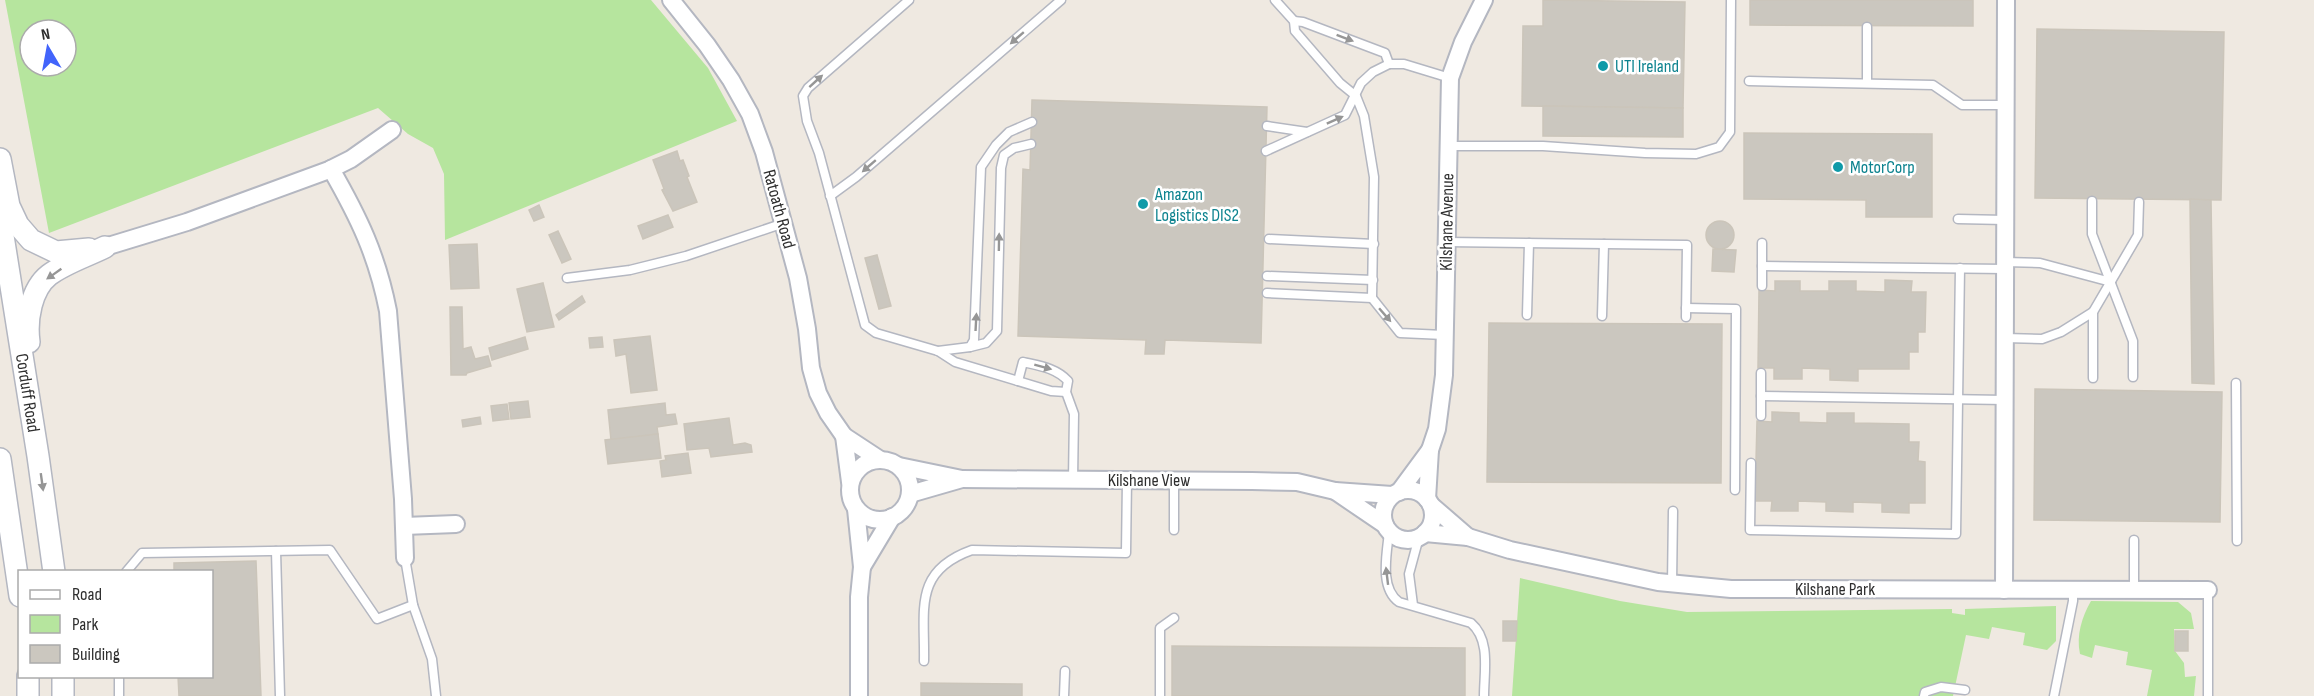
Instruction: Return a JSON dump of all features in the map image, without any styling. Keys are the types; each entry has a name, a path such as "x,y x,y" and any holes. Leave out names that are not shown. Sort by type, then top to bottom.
{"street":[{"name":"Ratoath Road","path":"671,0 707,45 731,80 750,114 784,223 798,278 811,368 818,393 844,436 879,459"},
{"name":"Kilshane Avenue","path":"1429,502 1430,450 1437,429 1442,401 1450,78 1463,42 1484,0"},
{"path":"2004,590 2006,0"},
{"path":"38,456 37,407 28,334 30,309 37,291 48,276 105,247 187,222 331,169 351,159 392,130"},
{"path":"0,159 9,206 18,225 31,240 56,252 105,247"},
{"path":"331,169 372,246 382,281 393,349 405,558"},
{"name":"Corduff Road","path":"0,217 54,570"},
{"name":"Ratoath Road","path":"844,436 850,482"},
{"name":"Kilshane Avenue","path":"1395,494 1430,450"},
{"path":"0,459 18,582"},
{"path":"879,459 899,466 906,473 910,483 910,494 901,512 882,520 872,519 856,509 851,501 850,482 854,473 863,465 879,459"},
{"name":"Kilshane View","path":"899,466 962,479 1297,483 1335,491 1395,494"},
{"name":"Kilshane View","path":"910,494 962,479"},
{"name":"Kilshane View","path":"1335,491 1387,528"},
{"path":"1414,491 1429,502 1432,518 1422,535 1403,540 1387,528 1383,509 1395,494 1414,491"},
{"name":"Kilshane Park","path":"1429,502 1468,537"},
{"path":"856,509 862,567 859,597 859,696"},
{"path":"862,567 892,517"},
{"path":"404,526 456,524"},
{"name":"Kilshane Park","path":"1422,535 1468,537 1510,550 1672,584 1731,589 2208,590"},
{"path":"28,678 28,696"},
{"path":"63,678 63,696"}],"lane":[{"path":"909,0 808,88 803,96 807,121 819,153 866,325 876,333 938,351 955,362 1051,391 1066,392"},
{"path":"830,196 856,177 1061,0"},
{"path":"1275,0 1294,21 1295,31 1340,83 1356,96 1364,116 1374,177 1372,298 1400,333 1444,335"},
{"path":"1448,146 1543,146 1696,154 1719,147 1730,132 1731,0"},
{"path":"1294,21 1303,22 1385,53 1389,64"},
{"path":"1867,27 1867,83"},
{"path":"1266,151 1345,115 1361,83 1373,72 1389,64 1404,64 1450,78"},
{"path":"1749,81 1933,85 1962,105 2006,105"},
{"path":"970,347 976,330 981,167 996,145 1009,132 1032,122"},
{"path":"1267,126 1307,132"},
{"path":"938,351 986,344 997,331 1001,168 1004,155 1014,148 1031,144"},
{"path":"996,145 1004,155"},
{"path":"2092,201 2092,234 2133,341 2133,377"},
{"path":"2005,338 2042,339 2052,336 2093,312 2138,235 2139,202"},
{"path":"1958,219 2006,220"},
{"path":"567,278 630,270 675,259 784,223"},
{"path":"1269,239 1374,244"},
{"path":"1446,242 1687,245 1686,313 1736,309 1735,490"},
{"path":"1527,315 1529,243"},
{"path":"1762,243 1762,286"},
{"path":"1602,316 1604,244"},
{"path":"1762,266 1960,268 2040,262 2111,282"},
{"path":"1751,463 1750,531 1956,534 1960,268"},
{"path":"1267,276 1373,280"},
{"path":"1267,293 1372,298"},
{"path":"2093,312 2093,378"},
{"path":"1018,381 1023,362 1061,374 1068,381 1066,392 1074,414 1073,480"},
{"path":"1761,373 1761,416"},
{"path":"2236,383 2237,541"},
{"path":"1761,396 2005,400"},
{"path":"924,661 925,592 931,577 943,565 955,556 972,550 1126,553 1127,480"},
{"path":"1174,480 1174,530"},
{"path":"1672,584 1673,511"},
{"path":"1387,528 1388,588 1393,598 1399,602 1471,623 1478,629 1484,639 1484,696"},
{"path":"1413,605 1409,574 1422,535"},
{"path":"2134,540 2134,589"},
{"path":"128,570 142,553 330,550 377,619 412,605"},
{"path":"276,551 280,696"},
{"path":"405,558 412,605 432,659 436,696"},
{"path":"2054,696 2073,601 2073,589"},
{"path":"2208,590 2208,696"},
{"path":"1160,696 1160,628 1174,618"},
{"path":"1064,696 1065,671"},
{"path":"119,678 119,696"},
{"path":"1924,696 1925,692 1941,687 1965,690"}],"green space":[{"path":"5,0 651,0 708,68 737,121 445,240 444,174 433,148 408,134 378,108 49,233 20,78 78,78 78,18 18,18 18,69"},
{"path":"1520,578 1620,601 1687,612 1952,609 1952,613 1965,615 1965,609 2056,606 2056,641 2047,650 2023,645 2025,633 1992,627 1989,639 1966,635 1953,696 1512,696"},
{"path":"2091,601 2178,602 2191,613 2194,629 2174,629 2175,651 2184,663 2185,677 2196,676 2194,696 2147,696 2152,670 2126,665 2128,652 2095,645 2092,658 2080,654 2081,626"}],"building":[{"name":"UTI Ireland","path":"1543,0 1685,2 1683,108 1522,106 1523,26 1543,26"},
{"path":"1750,0 1973,0 1973,26 1750,25"},
{"path":"2037,29 2224,32 2221,200 2035,198"},
{"name":"Amazon Logistics DIS2","path":"1032,100 1267,107 1261,343 1165,340 1164,354 1145,354 1146,340 1018,336 1023,169 1030,170"},
{"path":"1543,106 1683,108 1683,137 1543,136"},
{"name":"MotorCorp","path":"1744,133 1932,134 1932,217 1866,217 1866,200 1744,199"},
{"path":"677,151 680,161 683,160 697,202 673,211 662,190 664,189 653,160"},
{"path":"2190,199 2211,200 2214,384 2192,383"},
{"path":"539,205 544,217 534,221 529,210"},
{"path":"668,215 673,227 643,239 638,226"},
{"path":"1720,221 1730,225 1734,235 1730,245 1720,249 1710,245 1706,235 1710,225"},
{"path":"558,231 571,259 562,263 549,235"},
{"path":"477,244 479,288 451,289 449,245"},
{"path":"1713,249 1736,250 1734,272 1712,271"},
{"path":"877,255 891,306 879,309 865,258"},
{"path":"1885,280 1912,281 1911,292 1926,292 1925,332 1918,332 1918,352 1909,352 1909,369 1858,369 1858,381 1830,380 1830,369 1802,368 1802,379 1774,379 1774,368 1758,368 1759,290 1775,291 1775,281 1800,281 1800,291 1829,291 1829,281 1856,281 1856,291 1885,292"},
{"path":"543,283 554,327 527,332 517,289"},
{"path":"582,296 585,302 559,320 556,315"},
{"path":"450,307 462,307 463,349 471,347 475,359 488,356 491,366 466,375 451,375"},
{"path":"1489,323 1722,324 1721,483 1487,482"},
{"path":"650,336 657,390 631,393 626,354 616,356 614,340"},
{"path":"525,337 528,349 492,360 489,348"},
{"path":"602,337 603,347 590,348 589,338"},
{"path":"2035,389 2222,392 2220,522 2034,520"},
{"path":"528,401 530,417 511,419 509,403"},
{"path":"665,403 666,415 675,414 677,424 657,427 658,434 611,440 608,410"},
{"path":"507,404 509,419 493,421 491,406"},
{"path":"1772,412 1799,413 1799,422 1827,423 1827,413 1854,413 1854,423 1909,424 1909,442 1919,442 1918,461 1925,462 1925,503 1909,503 1909,513 1882,512 1882,503 1853,502 1853,512 1826,511 1826,502 1798,501 1798,511 1771,511 1772,501 1755,501 1757,421 1772,422"},
{"path":"480,417 481,424 463,427 462,420"},
{"path":"729,418 733,445 745,443 751,445 752,452 711,457 709,448 687,450 684,424"},
{"path":"658,434 661,458 608,464 605,440"},
{"path":"688,453 691,473 662,477 660,461 666,460 665,456"},
{"path":"256,561 261,696 179,696 178,678 213,678 213,570 174,570 174,563"},
{"path":"1503,621 1517,621 1516,641 1503,641"},
{"path":"2175,631 2188,631 2188,651 2175,651"},
{"path":"1172,646 1465,648 1465,696 1172,696"},
{"path":"921,683 1022,684 1022,696 921,696"}],"place":[{"name":"UTI Ireland","path":"1603,66"},
{"name":"MotorCorp","path":"1838,167"},
{"name":"Amazon Logistics DIS2","path":"1143,204"}]}
